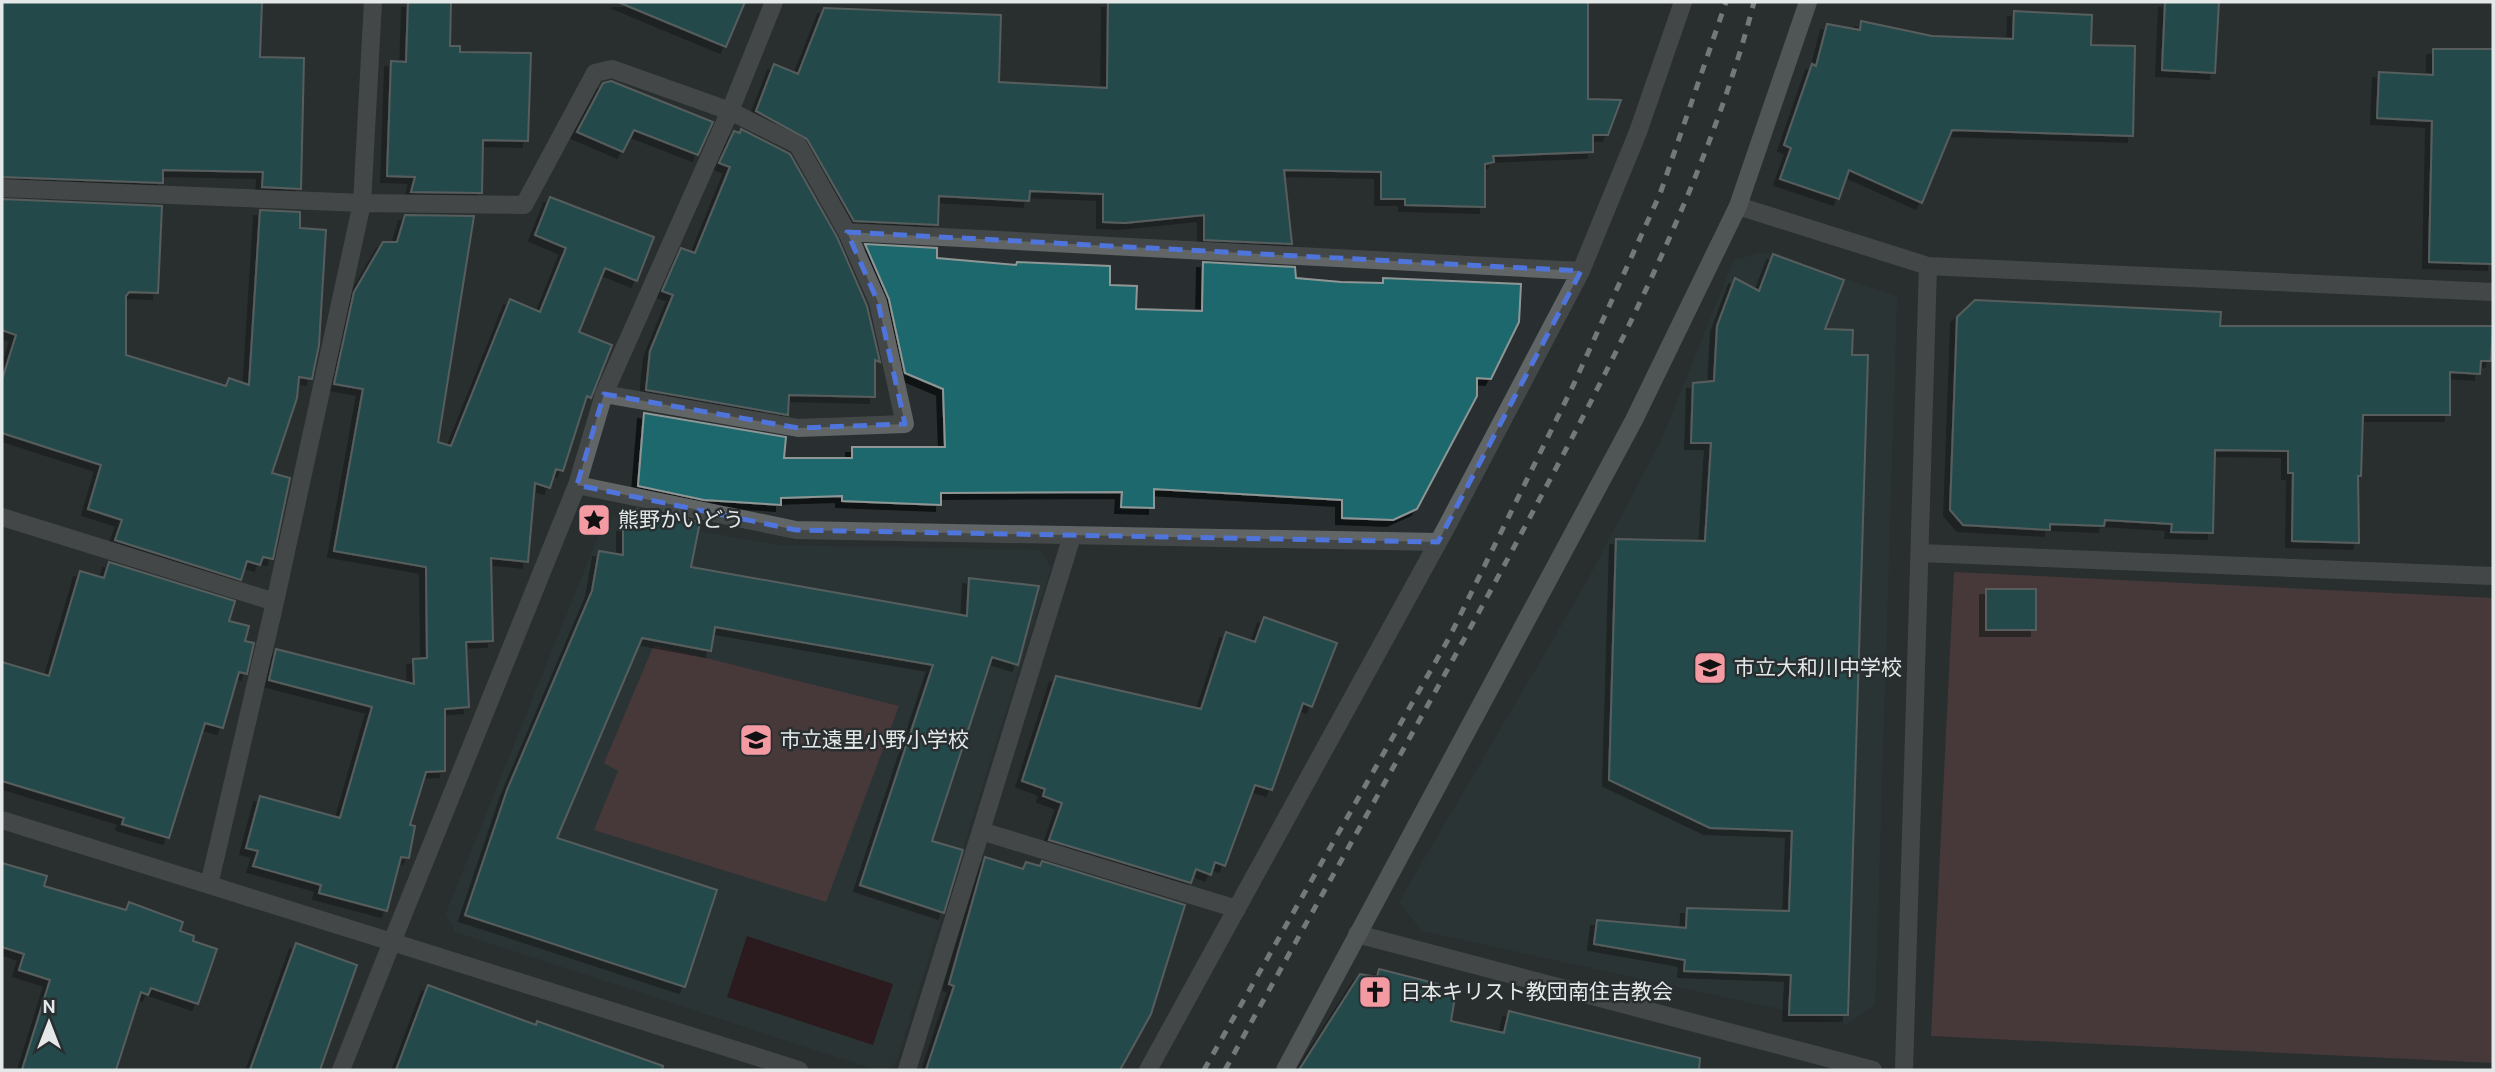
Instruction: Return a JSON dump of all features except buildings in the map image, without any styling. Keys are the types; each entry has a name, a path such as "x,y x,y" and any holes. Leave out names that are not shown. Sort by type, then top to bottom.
{"street":[{"path":"209,886 275,602 362,203 373,2"},
{"path":"341,1070 577,485 604,394 730,111 774,2"},
{"path":"1148,1070 1438,542 1581,271 1638,132 1683,2"},
{"path":"1285,1070 1634,419 1738,206 1808,2"},
{"path":"2,188 362,203 524,205 595,73 612,69 730,111 798,145 847,232 878,302 905,424 798,428 604,394"},
{"path":"1738,206 1928,267 2493,292"},
{"path":"847,232 1581,271"},
{"path":"1904,1070 1928,267"},
{"path":"577,485 796,530 1438,542"},
{"path":"2,517 275,602"},
{"path":"907,1070 1072,536"},
{"path":"1920,553 2493,576"},
{"path":"2,820 799,1070"},
{"path":"981,831 1237,909"},
{"path":"1357,934 1873,1070"}],"highlighted area":[{"path":"847,232 1581,271 1438,542 796,530 577,485 604,394 798,428 905,424 878,302"}],"shaded area":[{"name":"市立大和川中学校","path":"1764,252 1897,296 1875,1005 1847,1024 1422,931 1399,902 1585,585 1661,441 1734,260"},
{"name":"市立遠里小野小学校","path":"614,517 781,545 1039,550 1051,567 896,1062 886,1070 877,1070 455,932 446,913 598,537"},
{"path":"1954,572 2493,598 2493,1063 1931,1036"},
{"path":"654,645 899,706 826,902 594,830 618,771 604,763"},
{"path":"747,936 893,984 873,1045 727,997"}],"railway":[{"path":"1204,1070 1449,638 1572,388 1660,194 1726,2"},
{"path":"1225,1070 1461,645 1631,321 1661,258 1714,129 1754,2"}],"place":[{"name":"熊野かいどう","path":"594,520"},
{"name":"市立大和川中学校","path":"1710,668"},
{"name":"市立遠里小野小学校","path":"756,740"},
{"name":"日本キリスト教団南住吉教会","path":"1375,992"}]}
